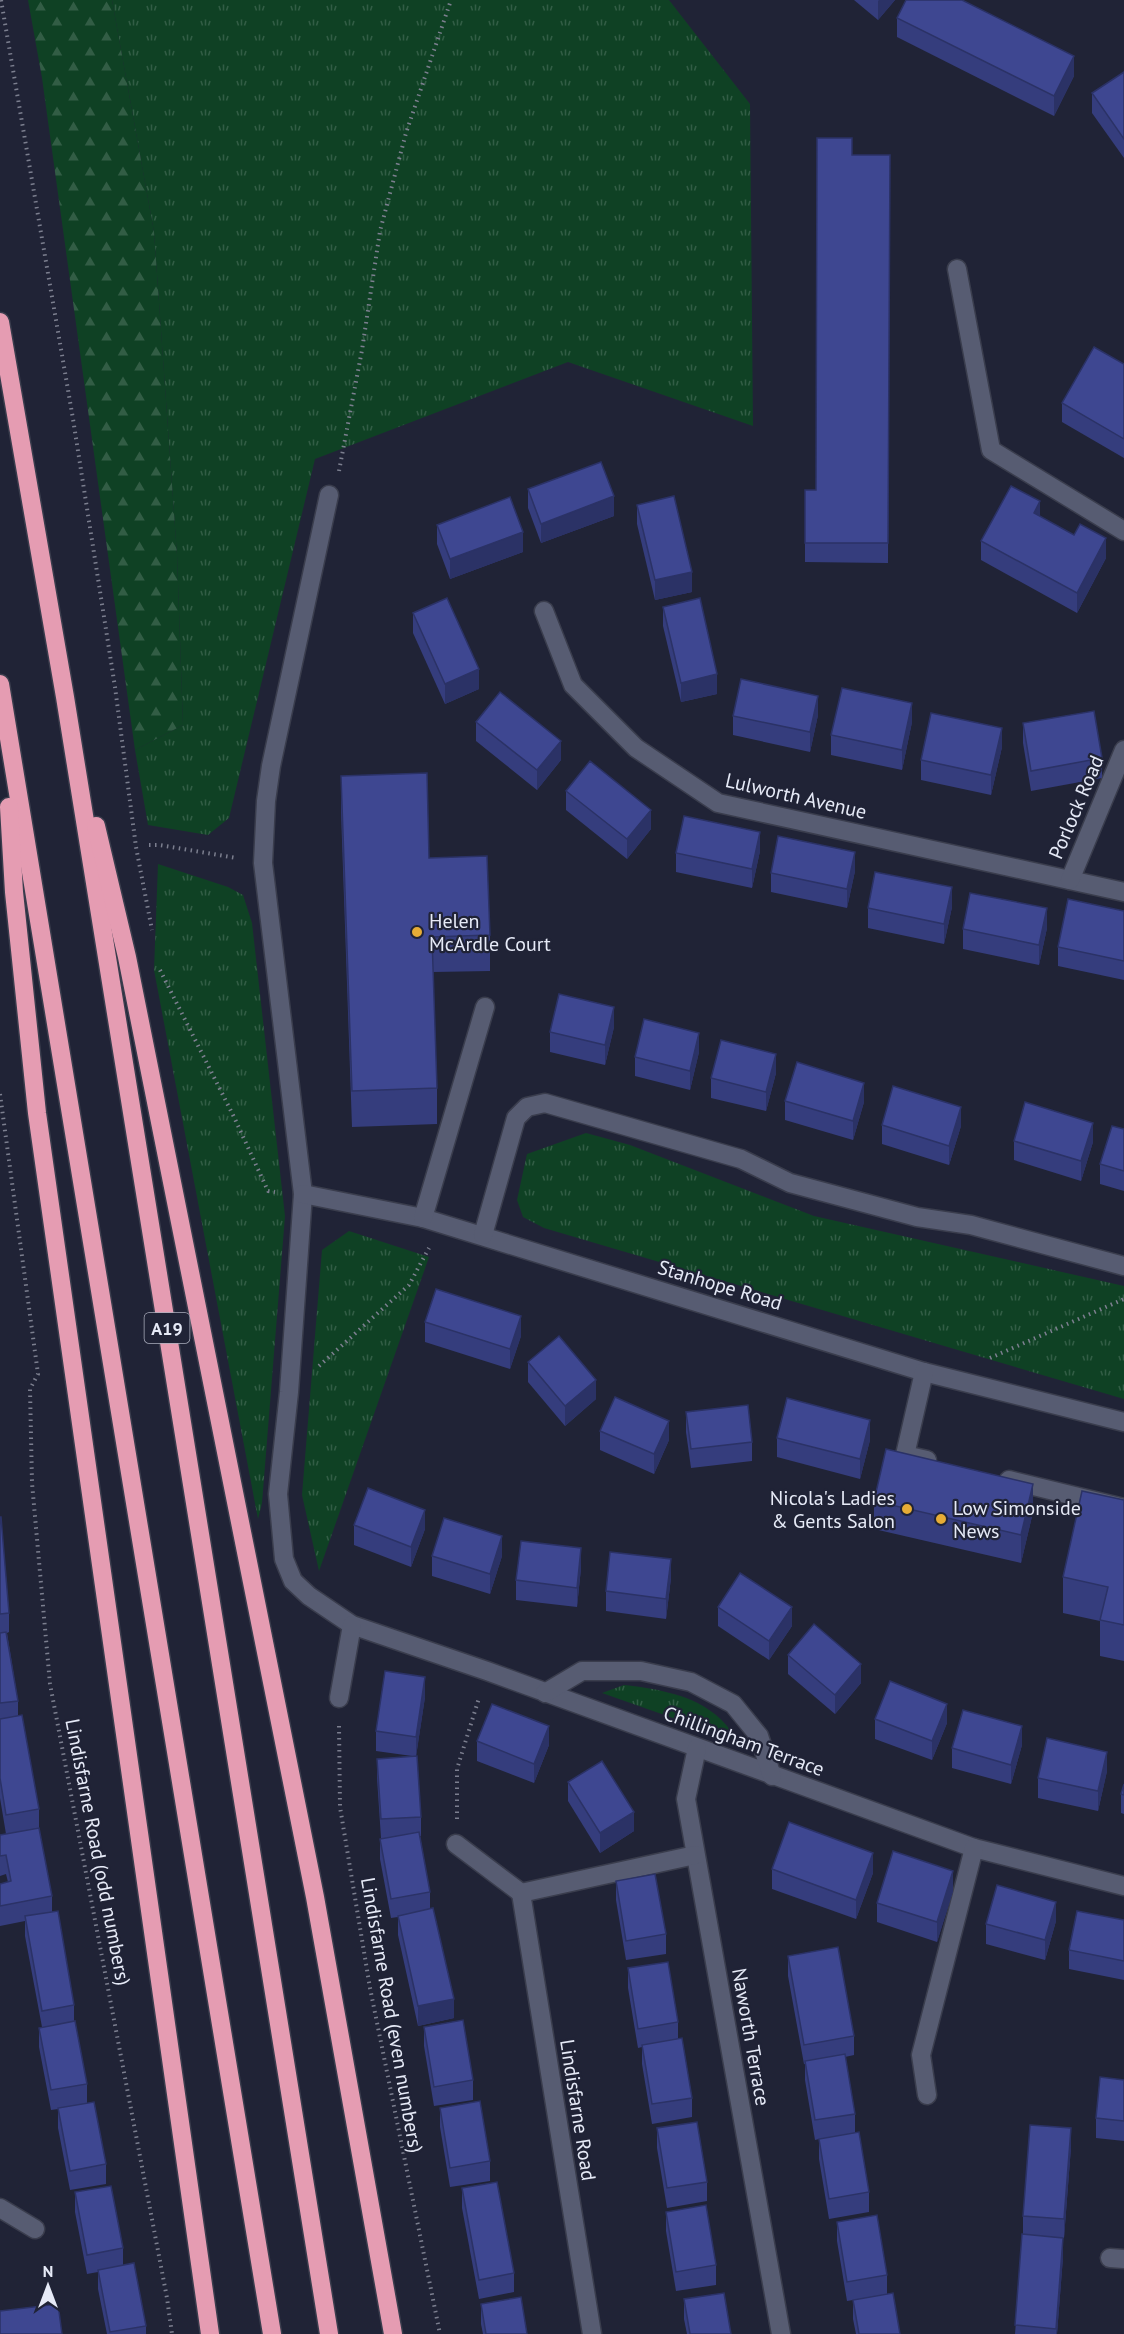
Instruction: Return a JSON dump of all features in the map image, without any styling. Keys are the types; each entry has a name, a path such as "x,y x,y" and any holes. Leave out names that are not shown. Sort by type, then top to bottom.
{"highway":[{"name":"A19","path":"0,322 65,697 329,2334"},
{"path":"0,684 272,2334"},
{"path":"65,697 127,957 178,1208 315,1897 393,2334"},
{"path":"3,710 14,892 37,1113 210,2334"}],"street":[{"path":"957,269 991,450 1124,531"},
{"name":"Chillingham Terrace","path":"328,495 271,766 266,801 263,863 303,1194 289,1392 278,1494 284,1558 293,1581 309,1596 352,1625 487,1671 974,1848 1124,1886"},
{"name":"Lulworth Avenue","path":"544,611 573,685 636,748 718,803 1124,892"},
{"name":"Porlock Road","path":"1070,880 1124,750"},
{"path":"430,1220 485,1006"},
{"path":"483,1235 516,1118 527,1107 545,1103 741,1158 790,1183 917,1217 971,1225 1124,1266"},
{"name":"Stanhope Road","path":"303,1194 430,1220 924,1372 1124,1422"},
{"path":"924,1372 905,1455 940,1464"},
{"path":"997,1478 1124,1508"},
{"path":"339,1698 352,1625"},
{"path":"546,1693 582,1671 641,1671 691,1682 734,1704 759,1736 772,1776"},
{"name":"Naworth Terrace","path":"697,1748 686,1799 781,2334"},
{"path":"456,1844 521,1893 695,1855"},
{"path":"927,2096 921,2055 974,1848"},
{"name":"Lindisfarne Road","path":"521,1893 592,2334"},
{"path":"0,2208 35,2229"}],"path":[{"path":"1,0 73,418 115,687 136,847 153,936"},
{"path":"328,495 336,486 362,350 380,231 406,133 449,1"},
{"path":"149,845 263,863"},
{"path":"160,969 268,1191 303,1194"},
{"name":"Lindisfarne Road (odd numbers)","path":"0,1094 38,1374 30,1389 32,1484 50,1684 165,2286 172,2334"},
{"path":"289,1392 409,1285 429,1250 430,1220"},
{"path":"988,1360 1124,1299"},
{"path":"456,1844 457,1769 487,1671"},
{"name":"Lindisfarne Road (even numbers)","path":"339,1698 340,1807 372,1999 440,2334"}],"green space":[{"path":"28,0 112,0 154,232 177,555 183,725 135,750 42,78"},
{"path":"112,0 669,0 750,104 753,426 568,362 315,459 229,818 208,835 148,825 135,750 183,725 177,555 154,232"},
{"path":"158,864 228,887 243,895 252,923 285,1216 262,1503 258,1519 154,970"},
{"path":"586,1133 630,1145 814,1216 1124,1286 1124,1399 544,1228 523,1217 517,1200 527,1154"},
{"path":"349,1231 429,1257 319,1571 302,1495 322,1250"},
{"path":"624,1685 681,1696 703,1706 724,1722 741,1742 602,1693"}],"building":[{"path":"906,0 962,0 1074,56 1054,96 897,18"},
{"path":"1124,72 1124,139 1092,93"},
{"path":"817,138 852,138 852,155 890,155 888,543 805,543 805,490 816,490"},
{"path":"1094,347 1124,364 1124,439 1062,403"},
{"path":"601,462 614,496 541,524 528,489"},
{"path":"1011,486 1040,501 1034,513 1074,535 1080,524 1106,538 1077,593 981,541"},
{"path":"674,496 692,572 655,580 637,505"},
{"path":"510,497 523,532 450,559 437,525"},
{"path":"447,598 479,669 445,684 413,613"},
{"path":"700,598 717,674 681,683 663,607"},
{"path":"741,679 818,696 810,732 733,716"},
{"path":"842,688 912,703 902,750 831,735"},
{"path":"500,692 561,741 537,770 476,722"},
{"path":"1094,711 1102,758 1031,771 1023,723"},
{"path":"931,713 1002,728 991,775 921,760"},
{"path":"590,761 651,810 627,839 566,791"},
{"name":"Helen McArdle Court","path":"427,773 429,858 487,856 490,935 432,937 437,1088 352,1091 341,776"},
{"path":"684,816 760,832 752,869 676,853"},
{"path":"778,836 855,852 847,889 771,873"},
{"path":"875,872 952,887 944,924 868,908"},
{"path":"970,893 1047,908 1039,945 963,929"},
{"path":"1068,899 1124,911 1124,961 1058,947"},
{"path":"559,994 614,1007 605,1045 550,1032"},
{"path":"644,1019 699,1033 690,1071 635,1057"},
{"path":"721,1040 776,1054 766,1092 711,1078"},
{"path":"797,1062 864,1083 853,1121 785,1101"},
{"path":"893,1086 961,1107 949,1146 882,1125"},
{"path":"1025,1102 1093,1123 1081,1161 1014,1141"},
{"path":"1112,1126 1124,1129 1124,1171 1100,1164"},
{"path":"436,1289 521,1316 510,1349 425,1322"},
{"path":"559,1336 596,1380 565,1406 528,1362"},
{"path":"615,1397 669,1421 654,1454 600,1431"},
{"path":"787,1398 870,1420 860,1459 777,1438"},
{"path":"748,1405 752,1442 691,1449 686,1412"},
{"path":"886,1449 1033,1484 1021,1535 874,1501"},
{"path":"368,1488 425,1510 411,1547 354,1525"},
{"path":"1082,1491 1124,1500 1124,1625 1100,1620 1108,1587 1063,1577"},
{"path":"0,1517 9,1613 0,1614"},
{"path":"444,1518 502,1536 490,1574 432,1556"},
{"path":"521,1541 581,1548 577,1588 516,1580"},
{"path":"610,1552 671,1559 666,1599 606,1591"},
{"path":"740,1573 792,1607 769,1641 718,1607"},
{"path":"814,1624 861,1664 835,1695 788,1655"},
{"path":"6,1632 18,1701 0,1703 0,1633"},
{"path":"385,1671 425,1677 416,1737 376,1731"},
{"path":"890,1681 947,1704 932,1741 875,1719"},
{"path":"492,1704 549,1726 534,1764 477,1741"},
{"path":"963,1710 1022,1726 1011,1765 952,1748"},
{"path":"22,1715 39,1809 6,1815 0,1778 0,1719"},
{"path":"1047,1738 1107,1752 1098,1791 1038,1778"},
{"path":"417,1756 421,1817 381,1819 377,1759"},
{"path":"602,1761 634,1812 600,1833 568,1782"},
{"path":"789,1822 873,1853 856,1900 772,1869"},
{"path":"39,1828 52,1896 0,1906 0,1884 11,1881 6,1855 0,1856 0,1835"},
{"path":"419,1832 430,1892 391,1899 380,1839"},
{"path":"893,1851 953,1871 937,1922 877,1903"},
{"path":"655,1874 666,1934 626,1941 616,1881"},
{"path":"997,1885 1056,1902 1045,1940 986,1924"},
{"path":"433,1908 454,1999 418,2006 398,1916"},
{"path":"58,1911 74,2005 42,2011 25,1916"},
{"path":"1077,1911 1124,1920 1124,1961 1069,1950"},
{"path":"838,1947 854,2036 804,2045 788,1956"},
{"path":"668,1962 678,2022 638,2029 628,1968"},
{"path":"463,2020 473,2080 434,2087 424,2027"},
{"path":"75,2021 87,2084 51,2090 39,2028"},
{"path":"682,2038 692,2098 652,2104 642,2045"},
{"path":"845,2054 855,2114 815,2120 805,2061"},
{"path":"1100,2077 1124,2080 1124,2121 1096,2118"},
{"path":"480,2101 490,2161 450,2168 440,2108"},
{"path":"94,2102 106,2164 70,2171 58,2108"},
{"path":"697,2122 707,2182 667,2188 657,2128"},
{"path":"1030,2125 1071,2128 1064,2219 1023,2216"},
{"path":"859,2132 869,2192 829,2199 819,2139"},
{"path":"497,2182 514,2273 479,2280 462,2188"},
{"path":"111,2186 123,2248 87,2255 75,2192"},
{"path":"706,2205 716,2265 676,2272 666,2212"},
{"path":"877,2215 887,2275 847,2282 837,2222"},
{"path":"1022,2234 1063,2238 1056,2329 1015,2325"},
{"path":"134,2263 146,2326 110,2332 98,2270"},
{"path":"724,2293 731,2334 690,2334 684,2299"},
{"path":"893,2293 900,2334 859,2334 853,2300"},
{"path":"521,2297 527,2334 486,2334 481,2304"},
{"path":"58,2304 62,2334 0,2334 0,2311"}],"place":[{"name":"Helen McArdle Court","path":"417,932"},
{"name":"Nicola's Ladies & Gents Salon","path":"907,1509"},
{"name":"Low Simonside News","path":"941,1519"}]}
